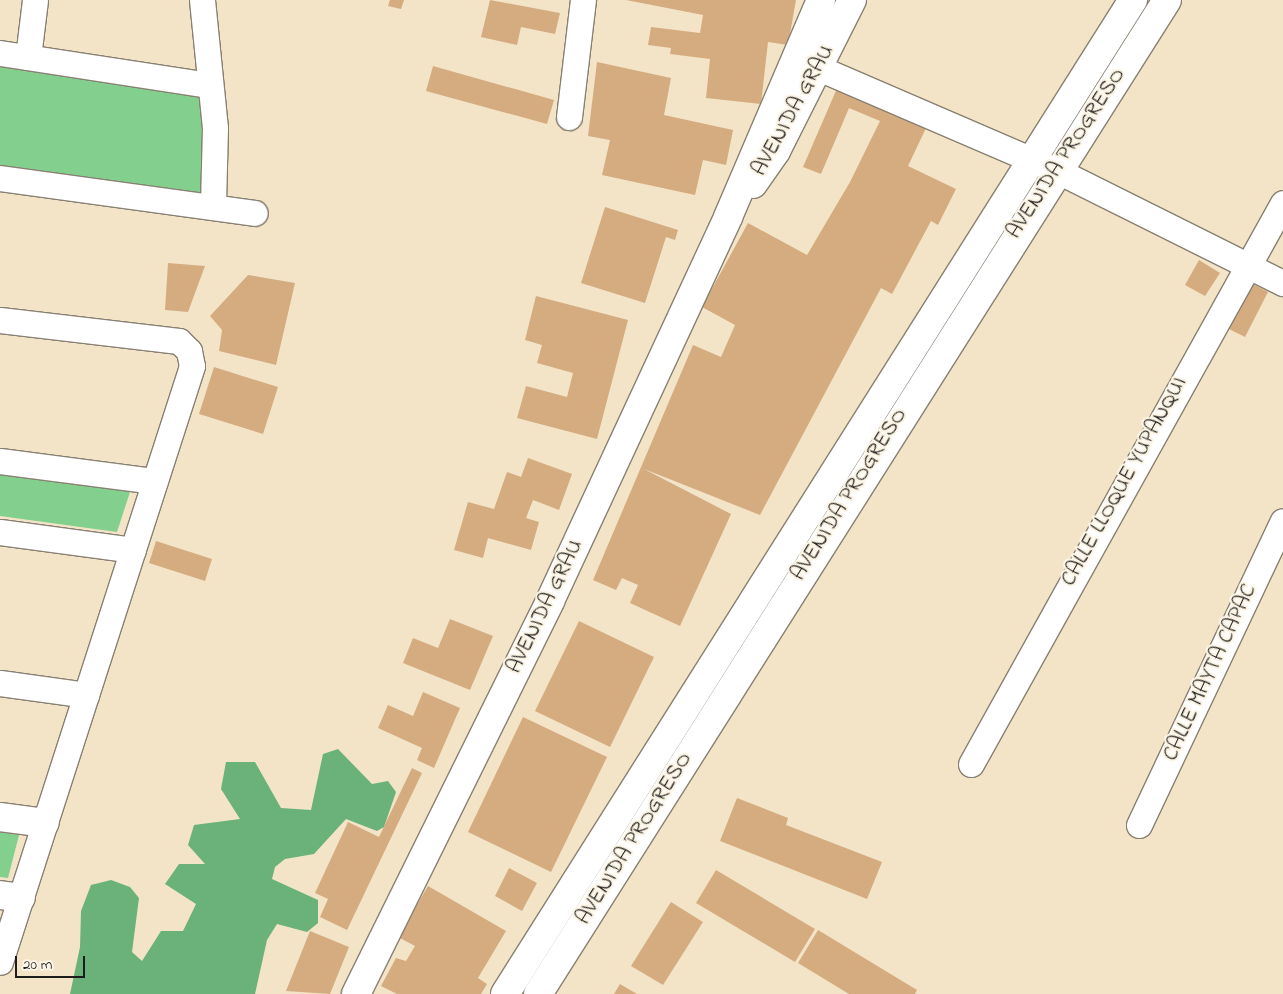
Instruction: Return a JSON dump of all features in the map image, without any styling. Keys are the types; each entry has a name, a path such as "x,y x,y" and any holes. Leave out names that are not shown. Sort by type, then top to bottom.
{"main road":[{"name":"AVENIDA GRAU","path":"356,994 550,601 728,216 821,0"},
{"name":"AVENIDA GRAU","path":"728,216 776,151 821,68 852,0"},
{"name":"AVENIDA PROGRESO","path":"538,994 1044,165 1133,0"},
{"name":"AVENIDA PROGRESO","path":"505,994 1044,165 1167,0"},
{"path":"0,817 45,823"}],"street":[{"path":"28,56 35,0"},
{"path":"202,0 215,128 213,207"},
{"path":"569,117 583,0"},
{"path":"0,53 210,85"},
{"path":"796,58 1044,165 1283,283"},
{"path":"0,178 255,213"},
{"name":"CALLE LLOQUE YUPANQUI","path":"971,764 1245,264 1283,203"},
{"path":"0,320 179,341 189,351 192,366 45,823 10,896 0,962"},
{"path":"0,461 155,481"},
{"name":"CALLE MAYTA CAPAC","path":"1139,825 1283,521"},
{"path":"0,532 133,550"},
{"path":"0,683 86,695"}],"green space":[{"path":"0,66 206,94 202,193 0,165"},
{"path":"0,472 126,489 130,492 117,532 0,516"},
{"path":"338,749 372,784 388,781 396,792 384,827 377,831 346,819 314,854 285,859 275,867 272,879 318,900 318,923 307,932 277,924 267,940 255,994 70,994 80,947 81,911 91,885 111,880 130,887 139,898 132,952 142,961 161,931 183,931 196,904 165,884 179,864 205,864 188,845 194,825 240,819 221,789 226,762 255,762 281,808 311,810 323,754"},
{"path":"0,832 19,835 8,878 0,877"}],"building":[{"path":"390,0 404,0 401,9 388,6"},
{"path":"490,0 560,13 555,34 521,27 517,45 481,37"},
{"path":"626,0 796,0 788,45 768,42 761,104 706,98 710,59 670,54 671,48 648,45 651,27 700,33 703,15"},
{"path":"597,62 671,78 664,115 733,130 726,165 703,160 695,195 602,175 610,140 588,136"},
{"path":"433,66 554,100 547,124 426,91"},
{"path":"838,86 927,126 908,166 956,189 938,225 931,221 892,294 881,288 760,515 644,469 731,514 680,626 630,603 638,585 622,578 616,590 593,580 693,345 721,357 735,325 702,307 748,223 807,255 850,182 880,121 849,108 821,174 803,167"},
{"path":"605,207 678,230 675,240 666,237 645,303 581,283"},
{"path":"1199,260 1220,273 1205,296 1185,285"},
{"path":"168,263 205,266 188,312 165,310"},
{"path":"248,275 295,283 276,365 219,351 222,330 210,316"},
{"path":"1253,284 1268,292 1245,337 1229,329"},
{"path":"536,296 628,320 597,439 517,418 526,386 567,397 573,373 537,363 542,345 525,340"},
{"path":"214,367 278,387 263,434 199,414"},
{"path":"528,458 572,474 559,510 533,500 526,518 539,522 531,550 488,538 483,558 454,550 468,502 494,509 507,472 521,477"},
{"path":"156,541 212,559 205,581 149,563"},
{"path":"450,619 493,636 470,690 403,663 413,638 438,648"},
{"path":"579,621 654,657 610,747 535,711"},
{"path":"423,692 460,708 434,768 417,760 422,748 378,728 388,705 413,716"},
{"path":"523,717 607,757 551,872 468,832"},
{"path":"412,768 422,773 347,930 320,917 328,899 315,893 348,822 379,837"},
{"path":"737,798 788,818 786,825 882,862 867,899 720,841"},
{"path":"509,868 537,883 522,911 495,896"},
{"path":"716,870 815,929 795,962 696,903"},
{"path":"428,886 506,931 478,978 487,984 481,994 397,994 381,986 396,958 406,961 415,946 398,937"},
{"path":"671,902 703,922 663,985 631,966"},
{"path":"818,930 917,990 915,994 849,994 798,963"},
{"path":"310,931 349,947 330,994 286,991"},
{"path":"620,984 637,994 614,994"}]}
